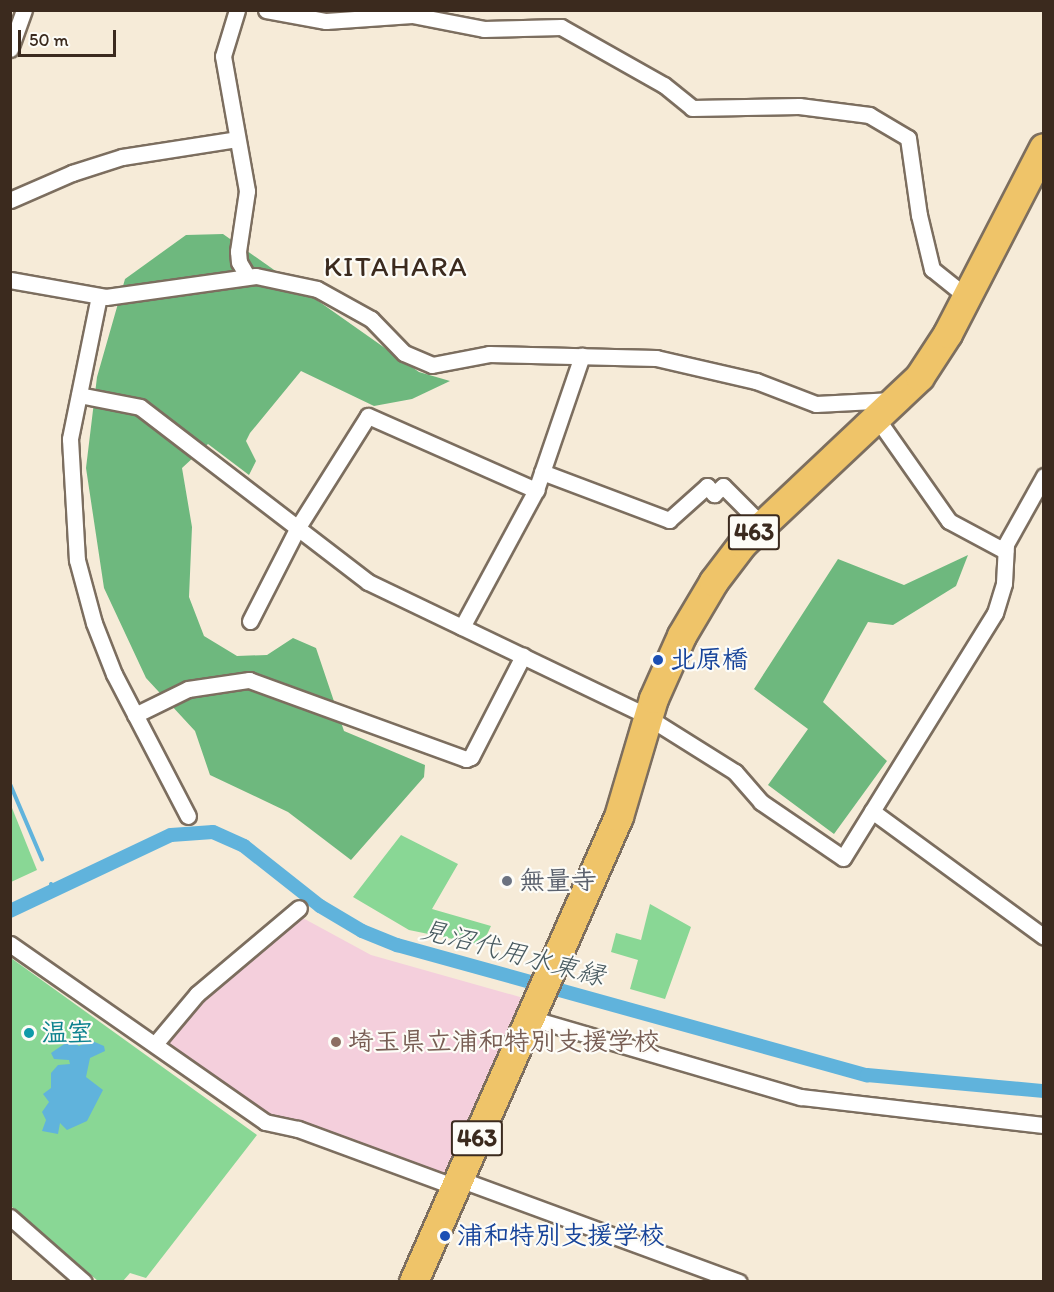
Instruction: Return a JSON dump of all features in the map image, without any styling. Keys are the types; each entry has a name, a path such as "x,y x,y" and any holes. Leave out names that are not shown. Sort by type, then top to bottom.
{"highway":[{"name":"463","path":"414,1281 618,816 648,717 682,636 731,558 761,524 878,420 920,377 967,297 1044,148"}],"street":[{"path":"10,49 24,10"},
{"path":"237,10 223,56 247,198 239,262 247,276"},
{"path":"266,10 326,21 412,15 484,29 561,27 664,85 692,108 799,106 869,116 908,138 919,215 932,269 967,297"},
{"path":"10,200 72,173 122,157 237,139"},
{"path":"10,280 99,296 247,276 317,289 370,319 404,353 432,365 489,354 656,358 756,381 816,404 898,400"},
{"path":"99,296 70,439 70,471 77,560 94,623 135,715 188,816"},
{"path":"462,627 536,490 582,356"},
{"path":"79,395 140,407 219,471 298,527 368,582 648,717 735,772 761,802 843,858 995,613 1004,583 1005,551 1043,478"},
{"path":"250,621 298,527 368,417 536,490"},
{"path":"878,420 949,521 1005,551"},
{"path":"542,472 669,520 707,486 714,494 723,486 761,524"},
{"path":"135,715 188,689 249,680 466,759 471,758 523,656"},
{"path":"872,811 1044,937"},
{"path":"155,1044 197,994 299,908"},
{"path":"10,944 265,1122 298,1129 739,1281"},
{"path":"540,995 801,1097 1044,1125"},
{"path":"10,1217 84,1281"}],"shaded area":[{"name":"埼玉県立浦和特別支援学校","path":"301,917 371,955 520,997 521,1004 444,1175 269,1117 167,1046 166,1038 203,993 294,918"}],"green space":[{"path":"223,234 419,372 450,381 412,399 374,406 301,371 246,441 256,461 249,475 208,444 182,468 192,527 189,597 204,636 237,656 267,655 293,638 316,648 344,731 425,765 424,777 351,860 288,812 210,775 195,731 146,678 104,588 86,468 97,377 125,279 186,235"},
{"path":"968,555 956,586 893,625 868,622 823,702 887,761 834,834 768,785 808,729 754,689 838,559 904,585"},
{"path":"10,803 37,870 11,882 10,882"},
{"path":"401,835 458,864 432,909 491,926 482,945 409,930 353,897"},
{"path":"650,904 691,927 665,999 630,989 638,960 611,952 616,933 641,940"},
{"path":"11,958 257,1135 146,1278 130,1273 123,1281 98,1281 11,1206"}],"water":[{"path":"70,1040 79,1046 90,1040 104,1046 105,1051 90,1058 86,1077 103,1090 87,1121 67,1130 60,1123 58,1134 42,1131 46,1120 42,1112 49,1102 43,1094 51,1088 51,1073 58,1065 70,1064 69,1060 54,1059 51,1053"}],"waterway":[{"path":"10,784 42,859"},
{"name":"見沼代用水東縁","path":"10,911 171,835 213,832 244,846 320,906 362,931 397,945 867,1075 1044,1091"},
{"name":"見沼代用水東縁","path":"51,884 53,891"}],"place":[{"name":"北原橋","path":"658,660"},
{"name":"無量寺","path":"507,881"},
{"name":"温室","path":"29,1033"},
{"name":"埼玉県立浦和特別支援学校","path":"336,1042"},
{"name":"浦和特別支援学校","path":"445,1236"}],"district":[{"name":"KITAHARA","path":"396,266"}]}
